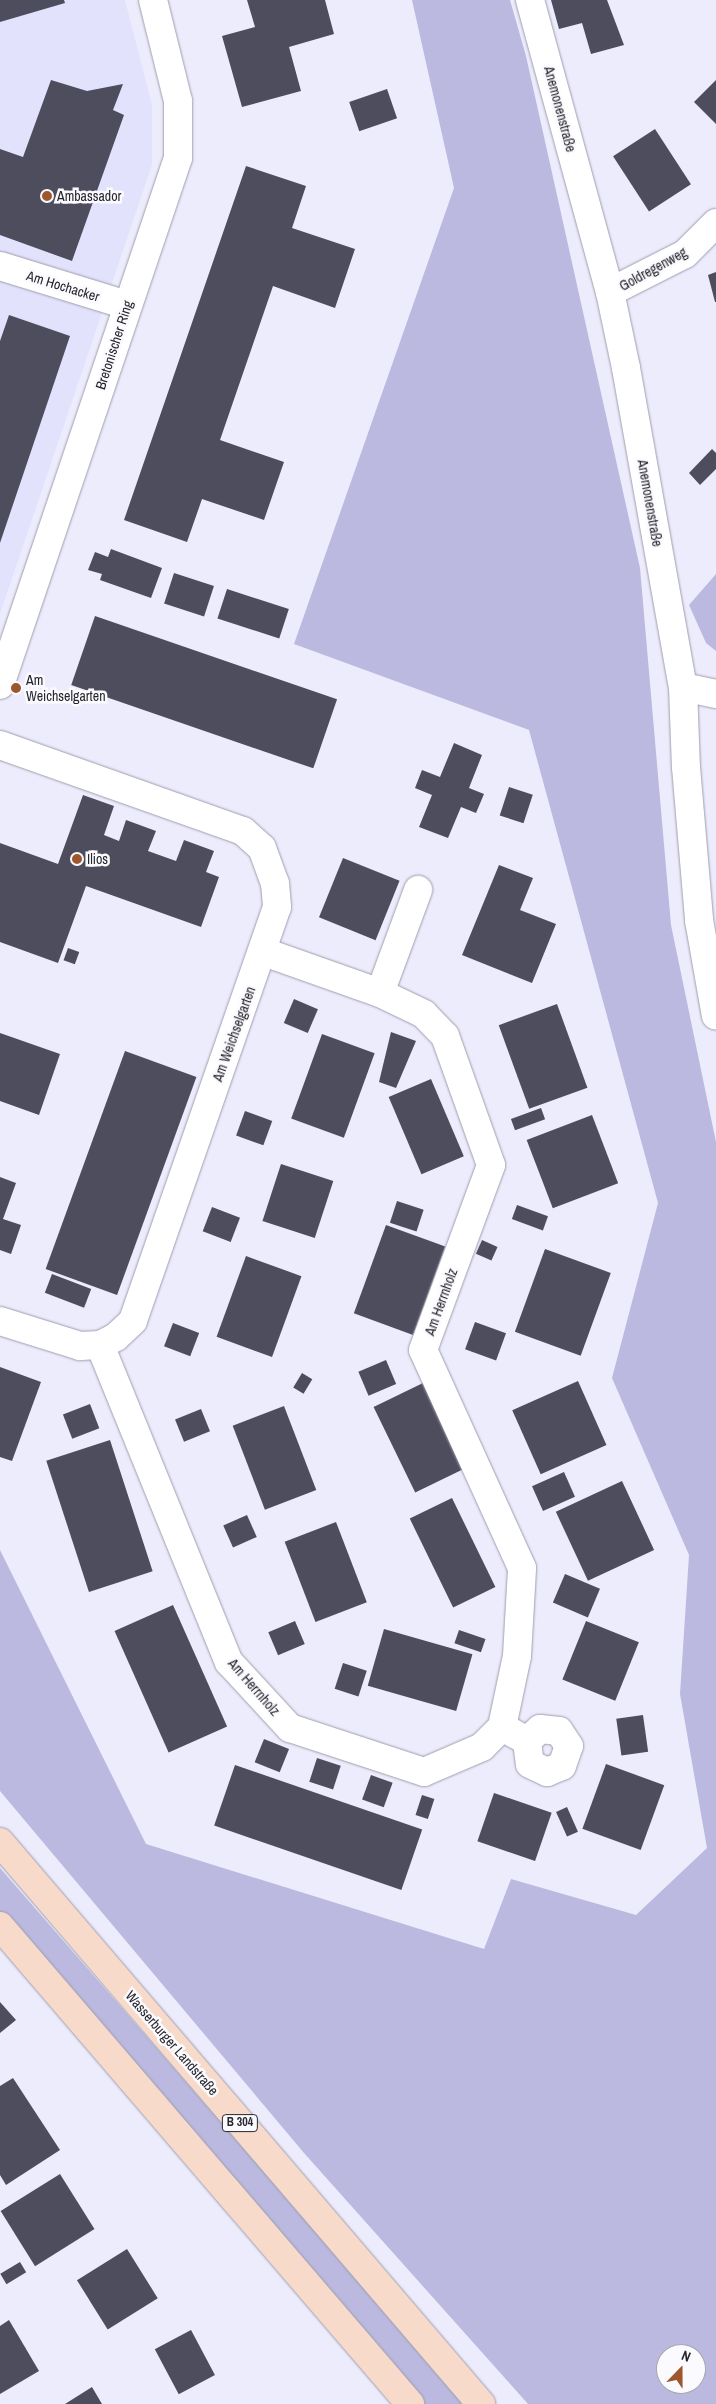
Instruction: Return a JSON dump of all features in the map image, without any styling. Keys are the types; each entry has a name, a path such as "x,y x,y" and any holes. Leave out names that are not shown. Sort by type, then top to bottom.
{"main road":[{"name":"Wasserburger Landstraße","path":"0,1842 481,2404"},
{"path":"0,1926 410,2404"}],"street":[{"name":"Bretonischer Ring","path":"0,685 178,158 178,101 153,0"},
{"name":"Anemonenstraße","path":"530,0 610,292 683,687 686,767 699,920 716,1016"},
{"name":"Goldregenweg","path":"610,292 685,254 716,223"},
{"name":"Am Hochacker","path":"0,266 127,305"},
{"path":"683,687 716,694"},
{"name":"Am Weichselgarten","path":"0,745 243,831 262,848 275,883 277,907 264,952 133,1321 116,1337 100,1345"},
{"path":"380,993 418,890"},
{"name":"Am Herrnholz","path":"100,1345 229,1662 290,1728 424,1772 482,1747 502,1727 517,1656 522,1568 423,1350 491,1165 445,1036 424,1014 380,993 264,952"},
{"path":"0,1321 80,1346 100,1345"},
{"path":"502,1727 527,1741"}],"shaded area":[{"path":"0,0 125,0 152,105 152,165 0,614"},
{"path":"412,0 510,0 526,56 640,568 671,925 716,1142 716,2404 528,2404 304,2153 0,1791 0,1550 146,1844 484,1949 511,1879 636,1915 707,1848 680,1694 689,1555 612,1378 658,1203 529,730 294,644 454,188"},
{"path":"716,574 716,651 706,643 689,605"},
{"path":"0,1868 464,2402 461,2404 412,2404 0,1930"}],"building":[{"path":"0,0 64,0 65,3 0,22"},
{"path":"247,0 325,0 334,34 289,47 301,91 242,107 222,36 255,27"},
{"path":"551,0 607,0 624,45 591,54 582,23 559,29"},
{"name":"Ambassador","path":"51,80 87,91 123,84 113,110 124,115 72,261 0,235 0,149 23,157"},
{"path":"716,80 716,124 694,102"},
{"path":"387,89 397,118 359,131 349,102"},
{"path":"655,129 691,184 649,212 613,156"},
{"path":"246,166 306,186 292,228 355,249 335,308 273,286 220,440 284,462 264,520 202,499 187,542 124,520"},
{"path":"716,272 716,302 715,302 708,275"},
{"path":"9,315 70,336 0,543 0,341"},
{"path":"712,449 716,453 716,469 700,485 689,473"},
{"path":"111,549 162,568 151,598 100,580 102,574 88,570 95,552 108,557"},
{"path":"174,573 214,586 204,616 164,603"},
{"path":"227,589 289,609 279,639 217,618"},
{"path":"95,616 337,699 313,768 71,685"},
{"path":"454,743 482,755 469,788 484,794 476,813 461,807 448,838 419,827 432,795 415,788 422,770 440,777"},
{"path":"509,787 533,795 524,823 500,816"},
{"path":"83,795 114,806 104,835 119,841 126,820 156,831 148,851 176,861 184,840 214,851 206,872 219,877 201,927 86,886 58,963 0,942 0,843 58,864"},
{"path":"343,858 400,881 376,940 319,917"},
{"path":"499,865 533,878 520,910 556,924 532,983 462,955"},
{"path":"68,948 79,952 75,964 64,960"},
{"path":"294,999 318,1009 308,1033 284,1023"},
{"path":"557,1004 587,1088 529,1109 499,1025"},
{"path":"391,1032 416,1041 396,1088 379,1082"},
{"path":"0,1033 60,1054 39,1115 0,1101"},
{"path":"322,1034 375,1053 344,1138 291,1119"},
{"path":"125,1051 196,1077 117,1295 46,1269"},
{"path":"431,1079 464,1156 421,1174 389,1097"},
{"path":"541,1108 545,1119 515,1130 511,1119"},
{"path":"245,1111 272,1121 263,1145 236,1135"},
{"path":"592,1115 618,1183 553,1208 527,1140"},
{"path":"281,1164 333,1181 315,1238 262,1221"},
{"path":"0,1177 16,1183 3,1219 21,1225 11,1254 0,1250"},
{"path":"397,1201 424,1210 417,1232 390,1223"},
{"path":"517,1205 548,1216 543,1230 512,1219"},
{"path":"212,1207 240,1218 231,1242 203,1231"},
{"path":"386,1225 445,1247 413,1335 354,1313"},
{"path":"482,1240 498,1247 491,1261 476,1254"},
{"path":"545,1249 611,1273 581,1356 515,1332"},
{"path":"246,1256 301,1276 272,1357 217,1337"},
{"path":"52,1274 91,1289 84,1308 45,1293"},
{"path":"475,1322 506,1333 496,1361 465,1349"},
{"path":"173,1323 199,1333 190,1356 164,1346"},
{"path":"386,1360 396,1384 369,1396 358,1372"},
{"path":"0,1367 41,1382 12,1461 0,1457"},
{"path":"302,1373 312,1379 304,1394 293,1388"},
{"path":"578,1381 606,1445 541,1474 512,1410"},
{"path":"423,1383 465,1468 415,1492 374,1407"},
{"path":"90,1404 99,1428 72,1439 63,1414"},
{"path":"284,1406 316,1490 265,1510 233,1426"},
{"path":"201,1409 210,1431 184,1442 175,1419"},
{"path":"110,1440 153,1571 89,1592 46,1461"},
{"path":"564,1472 575,1497 543,1511 532,1486"},
{"path":"622,1481 654,1550 588,1581 556,1512"},
{"path":"452,1498 495,1587 453,1608 410,1519"},
{"path":"247,1515 257,1537 233,1548 223,1526"},
{"path":"336,1522 367,1602 315,1622 285,1542"},
{"path":"565,1574 600,1589 588,1617 553,1603"},
{"path":"173,1605 227,1727 169,1753 115,1631"},
{"path":"295,1621 305,1644 278,1655 268,1632"},
{"path":"586,1621 639,1642 615,1701 562,1679"},
{"path":"384,1629 472,1654 456,1711 368,1686"},
{"path":"459,1630 485,1639 481,1652 454,1643"},
{"path":"343,1663 367,1671 358,1696 335,1689"},
{"path":"643,1715 648,1752 621,1755 616,1719"},
{"path":"264,1739 289,1749 280,1772 255,1762"},
{"path":"317,1758 341,1766 333,1790 309,1782"},
{"path":"606,1764 664,1785 641,1850 582,1829"},
{"path":"235,1765 422,1829 401,1890 214,1826"},
{"path":"371,1775 393,1783 384,1807 362,1799"},
{"path":"494,1793 552,1813 535,1861 477,1841"},
{"path":"422,1795 434,1799 428,1819 416,1815"},
{"path":"567,1807 578,1832 567,1837 556,1812"},
{"path":"0,2002 16,2020 0,2033"},
{"path":"13,2078 60,2150 6,2185 0,2175 0,2086"},
{"path":"60,2174 94,2229 35,2266 1,2211"},
{"path":"127,2249 158,2298 108,2329 77,2280"},
{"path":"20,2262 26,2272 6,2284 0,2274"},
{"path":"9,2320 39,2371 0,2394 0,2326"},
{"path":"191,2330 215,2375 179,2394 155,2349"},
{"path":"92,2387 102,2404 65,2404"}],"place":[{"name":"Ambassador","path":"47,196"},
{"name":"Am Weichselgarten","path":"16,688"},
{"name":"Ilios","path":"77,859"}]}
